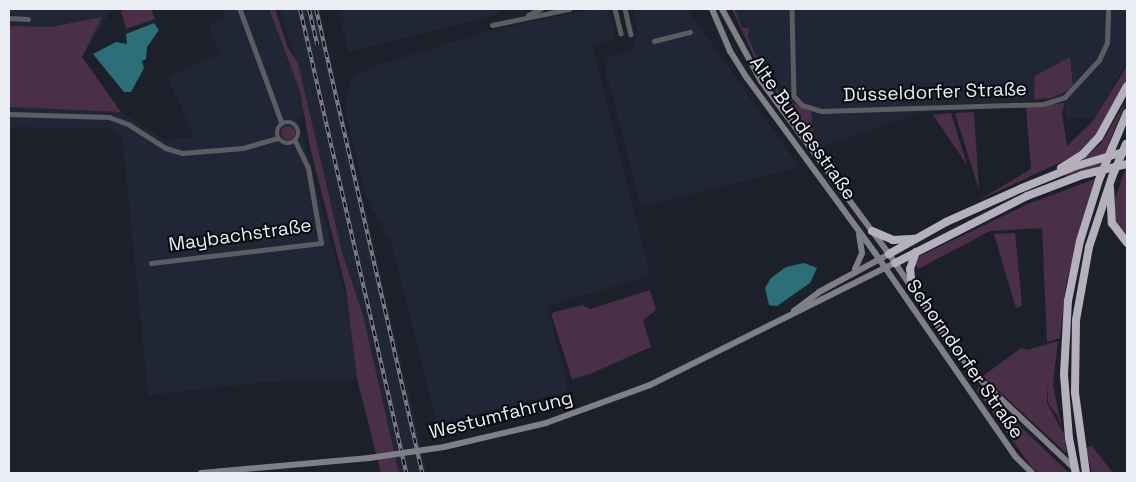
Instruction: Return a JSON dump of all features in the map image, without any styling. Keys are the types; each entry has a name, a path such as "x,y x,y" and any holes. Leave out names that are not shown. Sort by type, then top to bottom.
{"highway":[{"path":"1051,176 1095,141 1127,86"},
{"path":"1078,473 1070,438 1064,374 1066,318 1076,258 1099,180 1127,113"},
{"path":"889,254 915,239 1051,176 1127,146"},
{"path":"1086,473 1074,378 1078,305 1089,247 1111,181 1127,146"},
{"path":"895,263 1028,196 1082,175 1127,164"},
{"path":"1111,181 1112,223 1127,243"},
{"path":"872,231 893,240 915,239"},
{"path":"912,287 910,269 916,252"}],"main road":[{"name":"Alte Bundesstraße","path":"722,9 761,80 889,254"},
{"name":"Alte Bundesstraße","path":"712,10 730,51 747,78 878,259"},
{"path":"852,273 862,256 858,230"},
{"name":"Westumfahrung","path":"789,316 819,292 889,254"},
{"name":"Schorndorfer Straße","path":"889,254 968,367 1078,473"},
{"name":"Schorndorfer Straße","path":"878,259 1015,456 1032,473"},
{"name":"Westumfahrung","path":"201,473 369,458 444,447 546,423 614,400 687,369 895,263"}],"street":[{"path":"240,9 282,123"},
{"path":"527,16 541,9"},
{"path":"492,25 527,16 569,9"},
{"path":"615,9 621,33"},
{"path":"625,9 631,34"},
{"name":"Düsseldorfer Straße","path":"792,9 794,96 802,105 822,111 1044,104 1065,97 1100,60 1108,43 1108,9"},
{"path":"9,18 28,18"},
{"path":"654,41 690,32"},
{"path":"9,114 109,117 128,124 166,148 182,153 243,148 278,138"},
{"path":"289,122 296,125 299,133 295,141 285,143 278,138 277,129 282,123 289,122"},
{"name":"Maybachstraße","path":"151,263 321,242 308,168 295,141"}],"shaded area":[{"path":"9,9 112,9 82,57 121,112 165,140 194,137 168,78 220,53 208,26 226,17 222,9 269,9 300,91 304,116 298,118 347,301 357,379 265,382 148,395 122,137 112,128 9,127"},
{"path":"151,9 155,19 126,29 121,11"},
{"path":"269,9 275,9 288,48 298,63 342,252 363,315 399,473 381,473 357,379 346,289 310,147 300,91"},
{"path":"280,9 319,9 427,473 399,473 363,315 358,306 342,252 300,73"},
{"path":"338,9 498,9 499,14 349,52"},
{"path":"592,9 607,9 615,33 614,40 592,47 650,272 647,277 547,306 568,391 437,424 391,243 366,197 347,119 347,94 354,75 384,63 488,31"},
{"path":"633,9 687,9 799,167 641,206 604,65 608,57 631,50 638,33"},
{"path":"732,9 735,9 742,28 749,28 748,37 757,58 789,106 794,103 811,112 814,140 780,98 755,59"},
{"path":"733,9 1127,9 1127,61 1095,118 1066,118 1065,100 931,105 930,110 819,148 773,87 740,28"},
{"path":"102,17 82,57 121,112 9,107 9,26 51,27"},
{"path":"1070,57 1073,88 1051,98 1034,99 1035,76"},
{"path":"1127,66 1127,79 1111,112 1095,136 1076,155 977,201 1031,169 1026,107 1065,103 1062,113 1067,146 1093,121"},
{"path":"1127,99 1105,153 1084,159 1102,142"},
{"path":"974,112 979,190 955,113"},
{"path":"951,113 967,165 933,115"},
{"path":"288,126 293,128 295,133 293,138 288,140 283,138 281,133 283,128"},
{"path":"1102,161 1099,167 1066,178 1065,174"},
{"path":"1125,170 1127,170 1127,237 1117,225 1114,212 1115,199"},
{"path":"1095,179 1066,284 1060,338 1047,342 1042,228 990,231 918,269 915,262 920,256 1028,204"},
{"path":"1015,233 1022,306 1016,308 994,234"},
{"path":"650,290 656,310 643,320 651,347 590,374 572,379 551,313 582,305 590,309"},
{"path":"1058,341 1053,385 1062,428 1057,415 1048,403 1047,383 1047,403 1064,434 1067,454 983,376 1021,348 1027,350"},
{"path":"979,387 1069,473 1040,473 1033,469 977,391"},
{"path":"1092,446 1113,473 1092,473 1086,448"}],"water":[{"path":"154,23 159,30 147,47 146,59 142,61 144,68 131,92 124,92 93,54 116,42 127,44 126,34"},
{"path":"804,263 817,268 810,283 777,306 769,305 765,288 771,278 786,267"}],"railway":[{"path":"300,9 406,473"},
{"path":"309,9 317,45"},
{"path":"316,9 422,473"}]}
